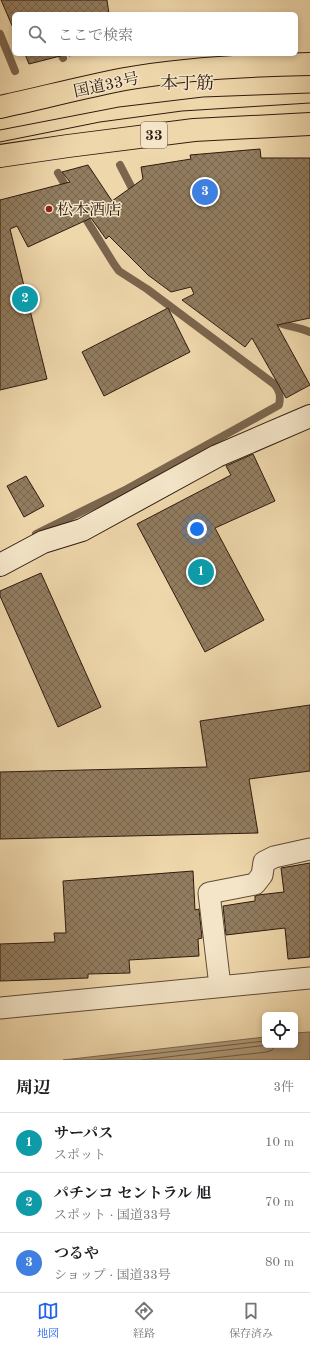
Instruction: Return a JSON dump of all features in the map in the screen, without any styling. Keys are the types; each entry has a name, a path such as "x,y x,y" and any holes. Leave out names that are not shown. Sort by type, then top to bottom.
{"highway":[{"name":"国道33号","path":"0,107 125,79 182,71 256,65 310,64"},
{"name":"33","path":"0,156 194,130 310,124"}],"street":[{"path":"0,565 43,542 82,530 217,456 310,416"},
{"path":"220,986 209,893 255,884 262,875 264,862 274,857 310,849"},
{"path":"0,1008 310,978"}],"water":[{"path":"310,1032 310,1060 63,1060 262,1037 262,1048 298,1048 298,1033"}],"building":[{"path":"1,0 107,0 109,12 12,12 12,25"},
{"path":"26,56 60,56 29,64"},
{"path":"260,149 261,158 310,158 310,318 277,325 310,385 286,398 252,338 245,347 182,300 194,294 191,287 171,292 148,275 109,236 106,239 91,218 28,247 17,226 10,229 47,379 0,390 0,200 70,182 62,172 88,165 112,201 143,179 141,167 191,159 190,155"},
{"path":"168,308 190,352 104,396 82,352"},
{"path":"253,454 275,501 215,528 264,620 205,652 137,524 231,475 226,466"},
{"path":"26,476 44,506 24,517 7,486"},
{"path":"41,573 101,707 58,727 0,596 0,591"},
{"path":"310,705 310,771 249,779 258,833 0,839 0,772 207,767 200,721"},
{"path":"310,863 310,957 288,959 285,928 226,935 223,906 255,901 255,896 258,895 284,892 281,868"},
{"path":"193,871 195,910 199,909 202,938 198,939 199,956 129,960 130,973 88,974 88,978 0,981 0,944 55,942 54,933 66,933 63,881"}],"waterway":[{"path":"0,34 15,71"},
{"path":"120,165 136,196"},
{"path":"58,173 70,193"},
{"path":"36,534 127,489 279,405 280,402 279,391 274,384 147,289 119,271 81,211"},
{"path":"272,319 281,324 310,332"}],"tram line":[{"path":"0,130 119,107 203,97 310,93"},
{"path":"0,142 100,122 182,111 310,103"}],"place":[{"name":"つるや","path":"205,192"},
{"name":"松本酒店","path":"49,209"},
{"name":"パチンコ セントラル 旭","path":"25,299"},
{"name":"サーパス","path":"201,572"}],"district":[{"name":"本丁筋","path":"187,83"}]}
